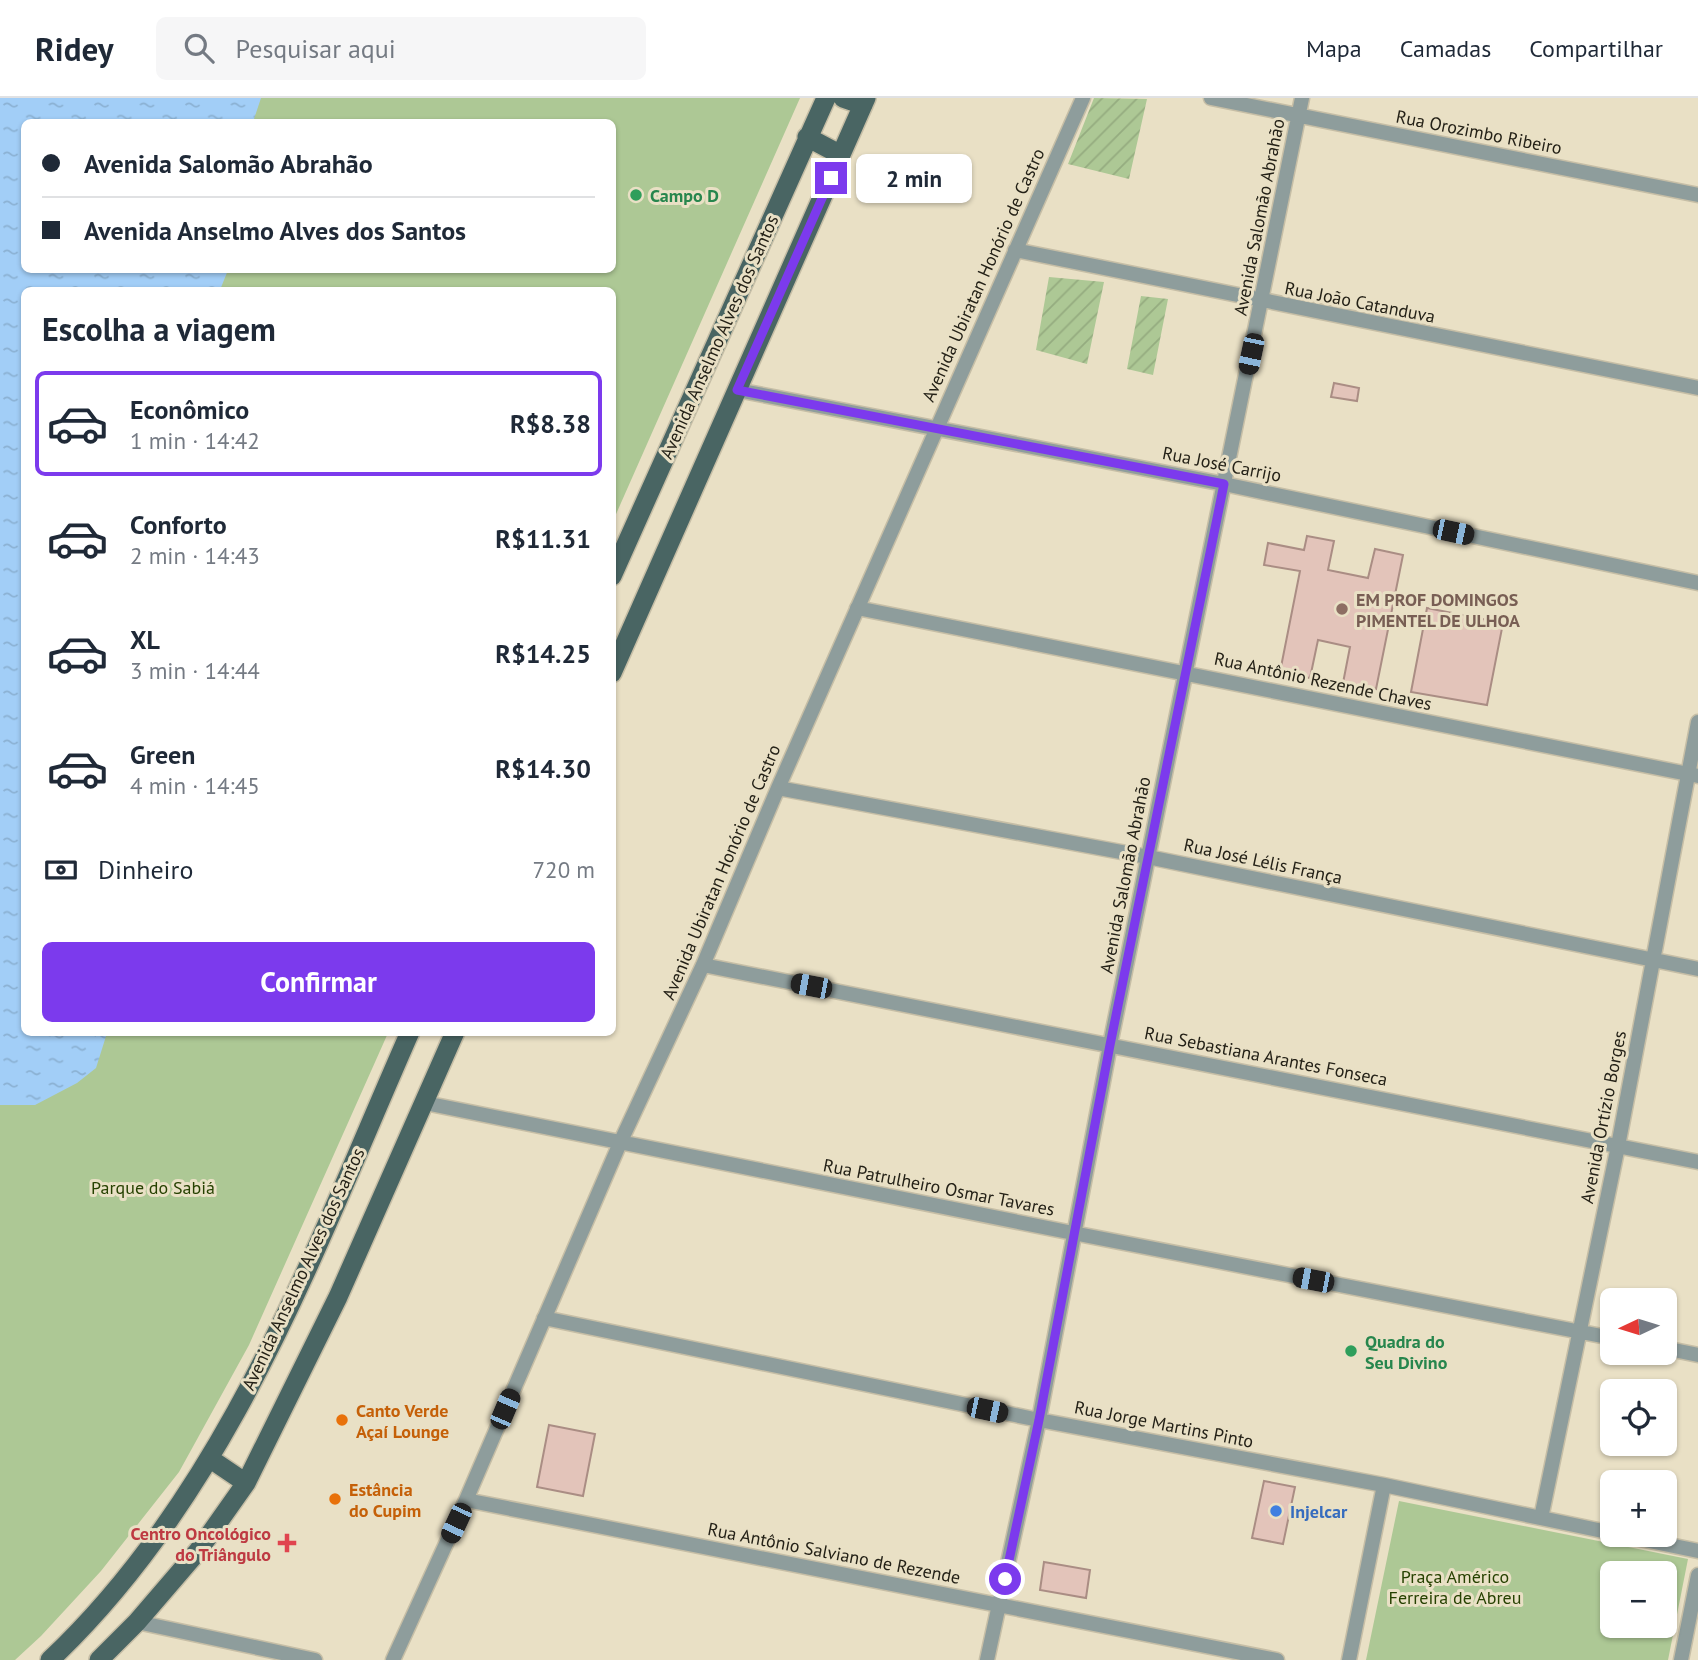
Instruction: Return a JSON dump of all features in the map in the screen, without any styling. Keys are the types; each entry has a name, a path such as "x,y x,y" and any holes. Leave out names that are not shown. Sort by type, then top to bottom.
{"main road":[{"name":"Avenida Anselmo Alves dos Santos","path":"616,567 826,98"},
{"path":"616,664 864,102 843,98"},
{"path":"807,137 841,155"},
{"name":"Avenida Anselmo Alves dos Santos","path":"50,1660 122,1583 196,1483 281,1326 408,1036"},
{"path":"99,1660 137,1622 198,1551 246,1483 338,1297 453,1036"},
{"path":"209,1458 246,1483"}],"street":[{"name":"Avenida Ubiratan Honório de Castro","path":"393,1660 466,1500 620,1143 703,965 778,788 1083,98"},
{"name":"Rua Orozimbo Ribeiro","path":"1211,98 1698,195"},
{"name":"Avenida Salomão Abrahão","path":"987,1660 1039,1420 1110,1045 1302,98"},
{"name":"Rua João Catanduva","path":"1015,250 1698,388"},
{"name":"Rua José Carrijo","path":"737,390 1224,484 1698,583"},
{"name":"Rua Antônio Rezende Chaves","path":"857,608 1693,775"},
{"name":"Avenida Ortízio Borges","path":"1541,1518 1618,1146 1651,960 1693,775 1698,722"},
{"name":"Rua José Lélis França","path":"778,788 1148,857 1698,969"},
{"name":"Rua Sebastiana Arantes Fonseca","path":"703,965 1698,1162"},
{"name":"Rua Patrulheiro Osmar Tavares","path":"425,1102 620,1143 1600,1335"},
{"name":"Rua Jorge Martins Pinto","path":"544,1318 1039,1420 1384,1485 1600,1530"},
{"path":"1677,1351 1698,1355"},
{"path":"1349,1660 1384,1485"},
{"name":"Rua Antônio Salviano de Rezende","path":"466,1500 1276,1660"},
{"path":"1677,1547 1698,1551"},
{"path":"1681,1660 1698,1575"},
{"path":"137,1622 315,1660"}],"green space":[{"name":"Parque do Sabiá","path":"0,98 800,98 616,514 616,287 21,287 21,1036 387,1036 249,1345 179,1472 101,1571 15,1660 0,1660"},
{"path":"1094,98 1147,99 1129,179 1068,164"},
{"path":"1049,277 1104,282 1087,364 1036,350"},
{"path":"1141,296 1168,299 1153,375 1127,369"},
{"name":"Praça Américo Ferreira de Abreu","path":"1399,1501 1600,1541 1600,1547 1628,1547 1688,1559 1677,1615 1677,1561 1600,1561 1600,1638 1672,1638 1668,1660 1366,1660"}],"water":[{"path":"0,98 261,98 254,119 21,119 21,273 227,273 221,287 21,287 21,1036 106,1036 96,1068 77,1083 35,1105 0,1105"}],"building":[{"path":"1334,383 1359,388 1357,401 1331,397"},
{"name":"EM PROF DOMINGOS PIMENTEL DE ULHOA","path":"1307,536 1334,541 1328,570 1368,578 1375,549 1403,555 1376,689 1343,683 1350,647 1318,640 1310,678 1280,672 1300,571 1264,565 1268,543 1304,550"},
{"path":"1427,608 1503,623 1487,705 1411,692"},
{"path":"549,1425 595,1434 583,1496 537,1487"},
{"path":"1264,1481 1295,1487 1283,1544 1252,1538"},
{"path":"1044,1562 1090,1570 1086,1598 1040,1590"}],"place":[{"name":"Campo D","path":"636,195"},
{"name":"EM PROF DOMINGOS PIMENTEL DE ULHOA","path":"1342,609"},
{"name":"Quadra do Seu Divino","path":"1351,1351"},
{"name":"Canto Verde Açaí Lounge","path":"342,1420"},
{"name":"Estância do Cupim","path":"335,1499"},
{"name":"Injelcar","path":"1276,1511"},
{"name":"Centro Oncológico do Triângulo","path":"287,1543"}],"route":[{"path":"831,178 737,390 1224,484 1110,1045 1039,1420 1005,1579"}]}
